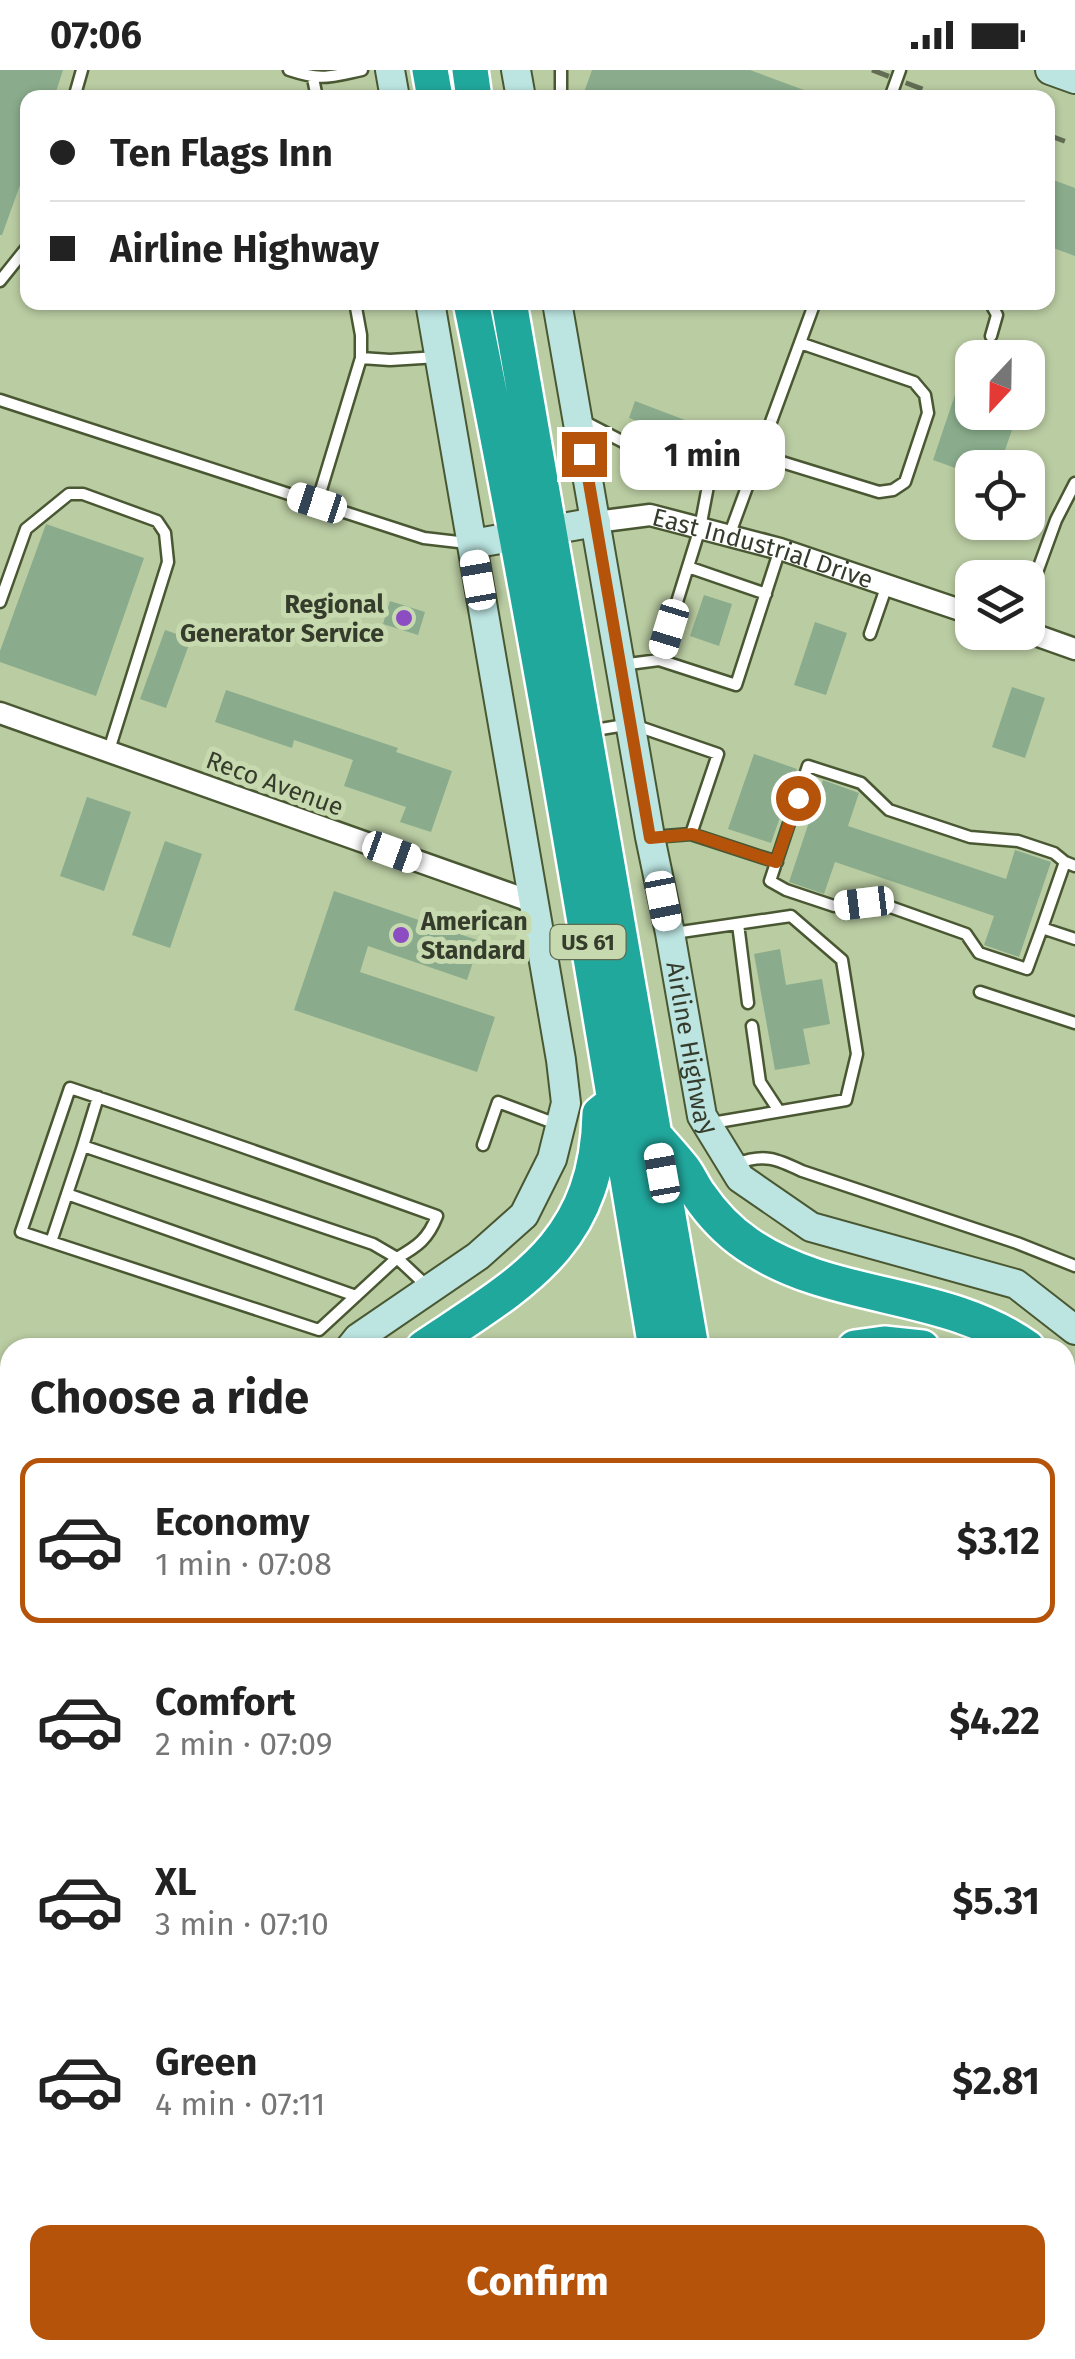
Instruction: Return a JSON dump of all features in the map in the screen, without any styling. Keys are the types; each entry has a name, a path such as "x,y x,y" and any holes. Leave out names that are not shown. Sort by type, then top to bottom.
{"highway":[{"name":"Airline Highway","path":"510,310 532,534 615,1102 654,1338"},
{"name":"Airline Highway","path":"473,312 583,732 690,1338"},
{"path":"439,1338 509,1291 554,1249 589,1186 600,1114 615,1102"},
{"path":"656,1138 713,1214 763,1254 817,1277 974,1319 1013,1338"}],"street":[{"path":"358,1338 478,1256 524,1216 552,1159 566,1103 431,310"},
{"name":"Airline Highway","path":"558,310 650,838 706,1124 740,1178 812,1226 1016,1284 1074,1326"},
{"name":"East Industrial Drive","path":"472,544 650,515 780,549 955,608"},
{"path":"1045,639 1075,649"},
{"name":"Reco Avenue","path":"0,713 533,902"}],"lane":[{"path":"289,70 313,78 362,70"},
{"path":"313,78 315,90"},
{"path":"0,281 20,256"},
{"path":"317,503 361,358 356,310"},
{"path":"730,536 812,310"},
{"path":"992,336 997,315 994,310"},
{"path":"759,456 879,492 905,482 928,413 925,395 914,382 800,342"},
{"path":"361,358 439,357"},
{"path":"0,400 424,538 472,544"},
{"path":"578,418 708,486 700,528 659,660"},
{"path":"1041,560 1075,482"},
{"path":"0,602 26,528 69,494 83,494 157,521 166,533 168,562 109,750"},
{"path":"620,665 659,660 736,685 780,549"},
{"path":"688,567 766,594"},
{"path":"870,634 887,585"},
{"path":"583,732 630,724 718,754 692,834"},
{"path":"808,766 861,783 888,810 970,837 1018,841 1054,853 1070,864 1027,969 979,953 966,934 882,904 834,906 770,881 808,766"},
{"path":"650,838 692,834 776,862"},
{"path":"670,933 791,916 842,960 856,1054 846,1100 706,1124"},
{"path":"738,924 748,1003"},
{"path":"1042,928 1075,939"},
{"path":"980,992 1075,1022"},
{"path":"752,1026 760,1082 779,1111"},
{"path":"70,1088 98,1097 437,1216 432,1230 318,1330 21,1232 70,1088"},
{"path":"51,1242 98,1097"},
{"path":"483,1145 498,1102 560,1126"},
{"path":"83,1146 374,1244 397,1258 430,1289"},
{"path":"732,1165 752,1158 776,1158 802,1171 1075,1266"},
{"path":"67,1194 356,1296"}],"building":[{"path":"0,70 63,70 57,90 20,90 20,185 0,235"},
{"path":"592,70 750,70 804,90 585,90"},
{"path":"1055,181 1075,188 1075,256 1055,249"},
{"path":"955,395 955,430 1012,430 1005,450 955,450 955,468 933,460"},
{"path":"635,401 706,428 700,444 629,418"},
{"path":"46,524 144,558 96,696 0,662 0,651"},
{"path":"704,595 732,604 719,646 690,636"},
{"name":"Regional Generator Service","path":"390,601 425,612 418,635 383,624"},
{"path":"815,622 847,633 826,695 794,685"},
{"path":"165,630 191,639 166,708 140,699"},
{"path":"1012,687 1045,698 1025,758 992,747"},
{"path":"226,690 398,748 396,752 452,771 431,832 400,822 406,807 344,786 353,760 294,740 292,748 215,722"},
{"path":"754,754 797,769 771,843 728,829"},
{"path":"823,780 859,793 848,826 1006,879 1015,850 1051,862 1019,957 984,945 994,916 835,862 824,894 789,882"},
{"path":"87,797 131,812 104,891 60,876"},
{"path":"165,841 202,854 170,948 132,935"},
{"path":"334,891 480,941 467,980 368,946 360,972 495,1017 477,1072 294,1010"},
{"path":"780,949 786,985 822,979 830,1024 803,1029 810,1064 775,1070 754,954"}],"railway":[{"path":"872,70 925,90"},
{"path":"1055,138 1075,145"}],"place":[{"name":"Regional Generator Service","path":"404,618"},
{"name":"American Standard","path":"401,935"}],"route":[{"path":"584,454 650,838 692,834 776,862 798,798"}]}
